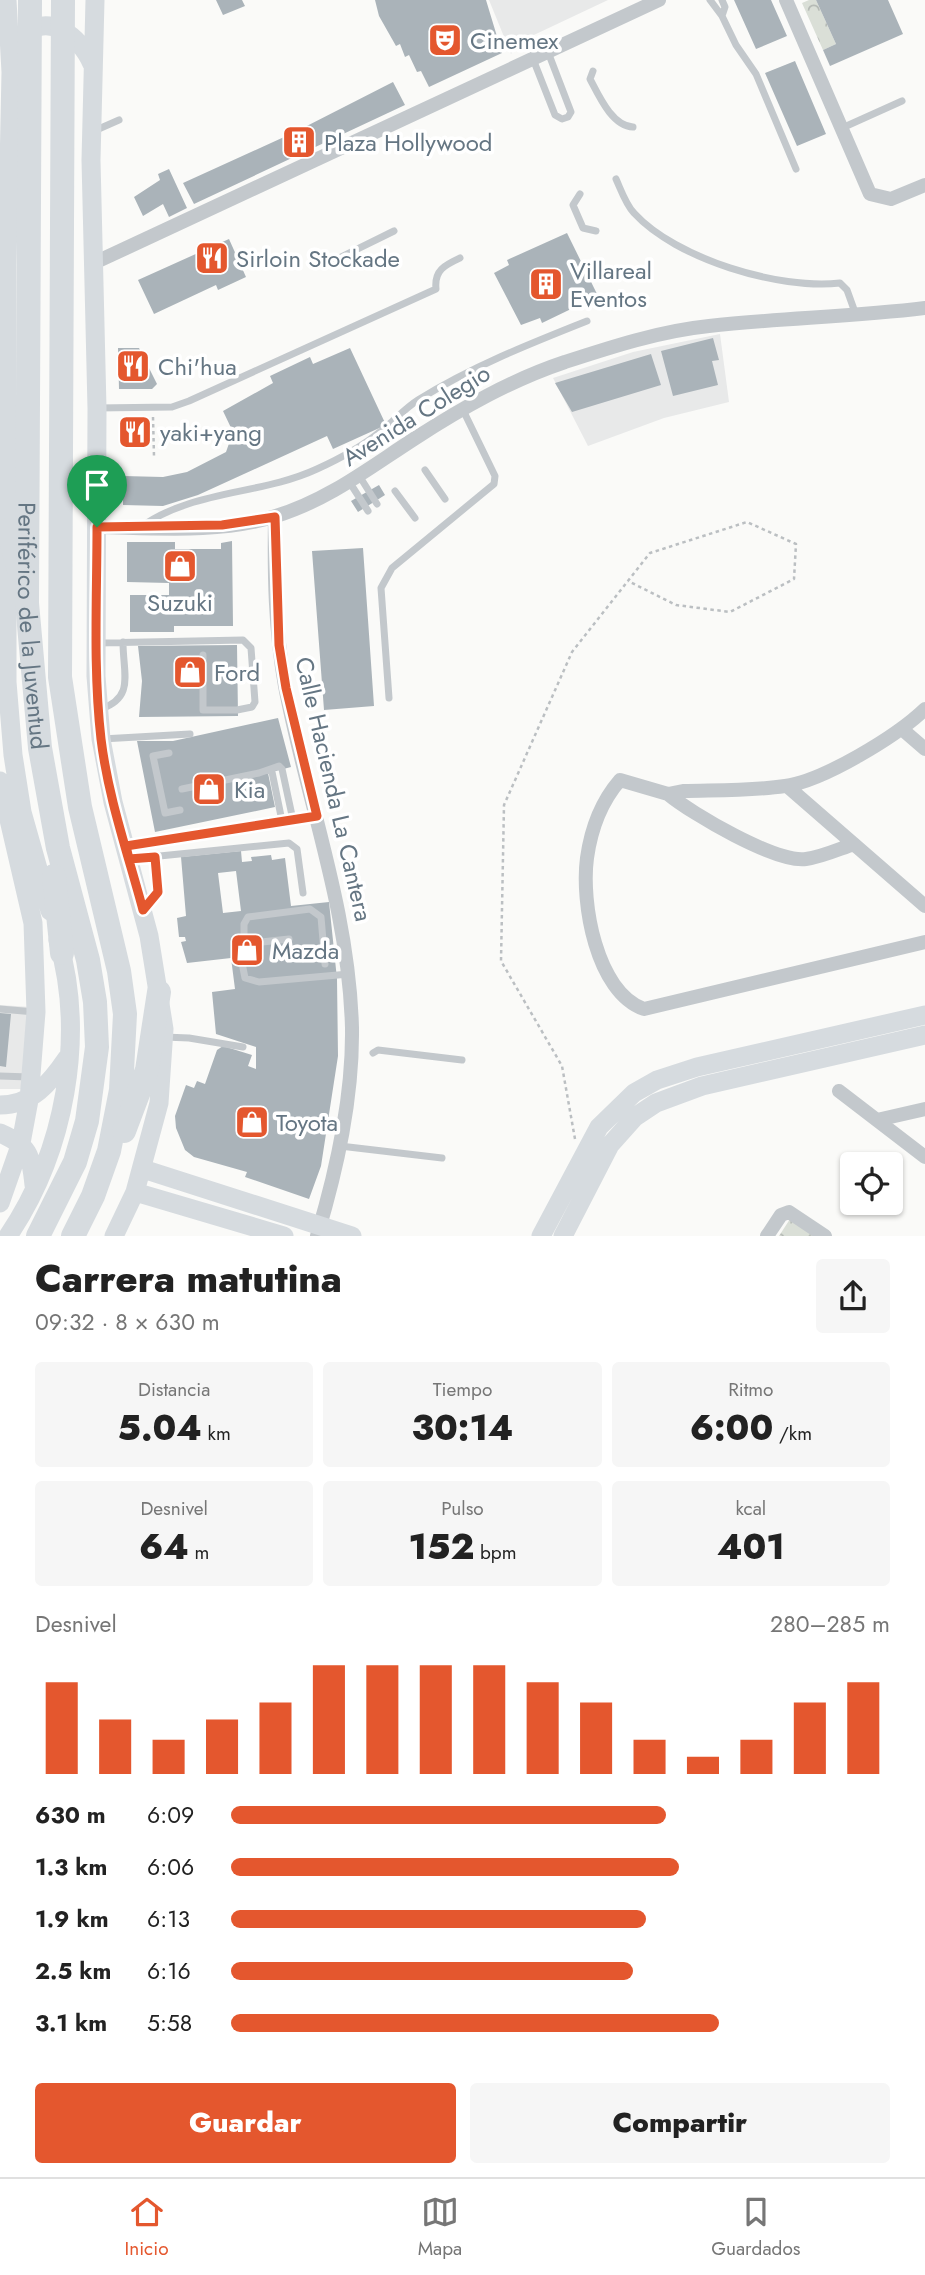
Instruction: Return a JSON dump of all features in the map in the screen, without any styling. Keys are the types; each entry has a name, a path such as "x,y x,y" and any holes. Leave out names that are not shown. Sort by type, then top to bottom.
{"highway":[{"name":"Periférico de la Juventud","path":"30,0 21,67 27,603 40,748 58,848 88,960 95,1002 97,1047 87,1121 75,1162 38,1236"},
{"name":"Periférico de la Juventud","path":"63,0 60,677 80,807 119,971 125,1014 121,1090 109,1151 93,1196 73,1236"},
{"path":"8,530 27,603"},
{"path":"58,848 54,887 62,953"},
{"path":"109,1151 121,1136 133,1113 147,1070 159,992"}],"main road":[{"path":"21,67 5,12 42,0"},
{"path":"95,0 93,263 97,408 97,643 101,739 113,802 143,910 159,992 163,1037 159,1103 143,1169 114,1236"},
{"path":"8,1236 34,1187 57,1129 69,1055 72,1016 62,953 22,813 13,755 7,682 8,530 4,502 7,265 24,36 31,29 44,26 74,36 84,46 94,71"},
{"path":"0,92 21,67"},
{"path":"0,781 33,923 36,1012 29,1100 21,1143 0,1203"},
{"path":"541,1236 598,1127 634,1093 657,1080 697,1067 925,1015"},
{"path":"563,1236 610,1145 635,1117 656,1103 702,1086 925,1035"},
{"path":"21,1143 51,1080 69,1055"},
{"path":"0,1105 29,1100 51,1080"},
{"path":"0,1133 21,1143 32,1163 34,1187"},
{"path":"0,1145 6,1157 10,1179"},
{"path":"143,1169 319,1231 352,1236"},
{"path":"135,1192 284,1236"}],"street":[{"path":"93,263 659,0"},
{"path":"786,0 870,194 891,199 925,185"},
{"name":"Avenida Colegio","path":"97,527 222,525 275,517 355,480 463,409 513,382 564,362 640,340 707,326 925,308"},
{"name":"Calle Hacienda La Cantera","path":"275,517 279,645 286,688 341,915 343,974 352,1029 349,1083 340,1146 319,1231"},
{"path":"668,794 788,786 865,752 904,730 925,709"},
{"path":"904,730 925,749"},
{"path":"853,844 805,859 786,857 751,843 683,807 668,794 621,780 607,795 586,859 595,946 606,971 633,1005 655,1008 734,986 925,943"},
{"path":"788,786 925,906"},
{"path":"839,1091 925,1157"},
{"path":"877,1120 925,1108"},
{"path":"767,1236 781,1215 789,1212 825,1236"}],"lane":[{"path":"709,0 722,16 736,45 756,74 796,169"},
{"path":"722,0 725,7 722,16"},
{"path":"533,59 555,115 562,119 568,117 571,112 548,52"},
{"path":"593,71 590,79 602,101 620,123 634,127"},
{"path":"547,96 563,90"},
{"path":"842,128 902,101"},
{"path":"92,132 119,120"},
{"path":"616,180 632,212 659,235 727,268 779,282 820,286 840,284 847,290 856,315"},
{"path":"580,194 573,205 583,228 596,231"},
{"path":"331,262 394,231"},
{"path":"97,408 172,407 189,401 436,289 435,279 441,268 460,258"},
{"path":"140,527 168,511 270,486 321,468 379,433 404,410 445,383 502,355 587,321"},
{"path":"389,698 381,588 384,580 392,568 493,486 495,480 463,409"},
{"path":"425,470 445,499"},
{"path":"355,480 377,504"},
{"path":"355,480 368,511"},
{"path":"395,491 415,518"},
{"path":"97,643 243,640 251,648 255,702 248,709 203,710 202,655"},
{"path":"100,709 117,704 124,693 123,642"},
{"path":"101,739 190,734"},
{"path":"169,752 153,756 165,813 180,810"},
{"path":"182,789 259,773 276,765 282,769 293,820"},
{"path":"272,772 282,821"},
{"path":"161,794 172,792"},
{"path":"127,853 317,816"},
{"path":"127,853 155,857 289,843 297,849 303,893"},
{"path":"143,910 158,892 155,857"},
{"path":"325,964 321,918 310,909 248,917 244,924 244,944 240,953 241,972 250,982 343,974"},
{"path":"244,944 289,939"},
{"path":"0,1009 36,1012"},
{"path":"163,1037 189,1038 243,1047"},
{"path":"373,1053 377,1050 462,1060"},
{"path":"0,1076 30,1077"},
{"path":"340,1146 442,1158"}],"path":[{"path":"153,407 154,456"},
{"path":"579,1160 562,1066 501,961 504,805 572,652 649,552 747,522 796,544 794,579 730,612 676,605 628,580"}],"shaded area":[{"path":"489,0 608,0 519,42 511,54"},
{"path":"720,334 729,402 664,418 588,446 553,378 633,352"},
{"path":"0,1005 31,1007 24,1089 0,1089"}],"green space":[{"path":"816,0 836,44 823,50 802,3"},
{"path":"790,1219 821,1236 779,1236"}],"building":[{"path":"216,0 242,0 245,6 223,15"},
{"name":"Cinemex","path":"375,0 486,0 502,53 429,87 421,71 417,72 409,55 405,57 400,44 396,46 379,16"},
{"path":"734,0 771,0 787,36 756,49"},
{"path":"816,0 888,0 903,34 830,66 823,50 836,44"},
{"path":"795,61 826,134 797,146 765,73"},
{"name":"Plaza Hollywood","path":"393,82 405,105 194,204 183,183 295,132"},
{"path":"169,169 187,208 169,217 163,204 143,216 134,197 160,180 158,174"},
{"name":"Villareal Eventos","path":"567,233 598,296 542,323 540,318 521,325 494,273 509,265 507,260"},
{"name":"Sirloin Stockade","path":"229,239 246,277 218,290 216,285 154,314 138,280"},
{"path":"713,338 719,360 712,361 718,385 673,396 661,351"},
{"name":"Chi'hua","path":"118,348 139,348 157,384 152,389 119,389"},
{"path":"350,348 386,425 333,449 327,436 198,495 163,506 123,505 123,476 163,477 187,472 226,452 233,432 223,411 273,383 270,376 310,357 313,364"},
{"path":"651,354 661,385 572,412 555,383"},
{"name":"yaki+yang","path":"121,423 149,423 149,442 122,442"},
{"path":"379,485 385,495 358,512 351,501"},
{"path":"232,541 233,626 174,626 174,632 130,632 130,595 169,595 169,583 127,582 127,542 175,542 175,549 221,549 221,543"},
{"path":"363,548 374,706 324,710 312,551"},
{"name":"Ford","path":"237,645 238,716 139,717 142,681 138,646"},
{"name":"Kia","path":"278,718 291,767 268,773 275,807 155,832 137,741 173,741"},
{"path":"241,851 242,862 252,861 251,857 271,855 272,860 285,858 291,906 329,902 337,979 338,1056 321,1166 309,1199 245,1177 247,1172 194,1157 185,1150 176,1128 175,1116 186,1085 194,1088 197,1081 205,1084 217,1050 223,1046 252,1055 248,1066 256,1069 256,1047 216,1034 212,992 235,989 231,958 187,963 181,942 186,941 185,937 179,937 177,918 186,916 181,857","holes":["236,871 241,911 223,913 218,873"]},
{"path":"0,1013 11,1014 6,1067 0,1066"}],"place":[{"name":"Cinemex","path":"445,40"},
{"name":"Plaza Hollywood","path":"299,142"},
{"name":"Sirloin Stockade","path":"212,258"},
{"name":"Villareal Eventos","path":"546,284"},
{"name":"Chi'hua","path":"133,366"},
{"name":"yaki+yang","path":"135,432"},
{"name":"Suzuki","path":"180,566"},
{"name":"Ford","path":"190,672"},
{"name":"Kia","path":"209,789"},
{"name":"Mazda","path":"247,950"},
{"name":"Toyota","path":"252,1122"}],"route":[{"path":"275,517 275,600 279,645 286,688 317,816 126,846 129,859 155,857 158,892 143,910 113,802 101,739 96,676 97,527 170,528 222,525 275,517"}]}
